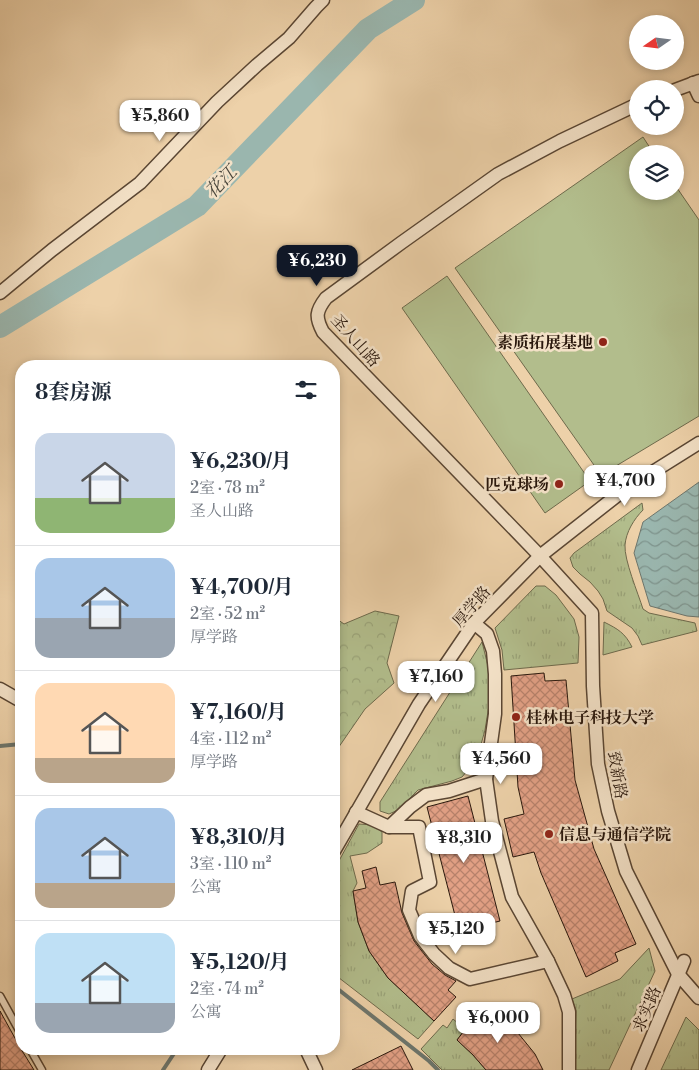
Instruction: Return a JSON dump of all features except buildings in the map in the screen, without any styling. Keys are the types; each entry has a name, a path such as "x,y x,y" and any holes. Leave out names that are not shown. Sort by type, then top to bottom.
{"street":[{"path":"0,293 52,250 140,183 218,102 288,38 323,0"},
{"path":"684,87 696,82 699,96"},
{"name":"圣人山路","path":"540,556 323,332 318,322 317,314 326,298 498,174 560,141 629,108"},
{"name":"厚学路","path":"340,840 419,704 474,623 540,556 624,490 699,443"},
{"name":"致新路","path":"540,556 592,613 593,686 598,764 608,811 626,871 678,974 699,998"},
{"path":"474,623 488,634 493,652 495,714 486,780 492,821 512,898 548,961 569,1012 568,1070"},
{"path":"0,690 15,697"},
{"path":"389,827 426,795 449,791 486,780"},
{"path":"356,812 389,827 419,828 430,882 412,891 409,910 420,936 434,954 449,968 470,979 548,961"},
{"name":"求实路","path":"638,1070 684,961"},
{"path":"208,1070 217,1055"},
{"path":"309,1055 316,1070"}],"lane":[{"path":"0,996 15,1023"},
{"path":"33,1055 42,1070"}],"green space":[{"name":"素质拓展基地","path":"643,137 648,145 632,145"},
{"name":"素质拓展基地","path":"629,147 629,200 684,200 684,198 699,220 699,416 601,475 455,268"},
{"path":"447,276 590,481 545,513 402,308"},
{"path":"642,503 643,510 627,535 625,551 643,609 649,613 695,623 697,631 642,645 632,628 607,611 598,591 573,567 570,558 574,553"},
{"path":"536,586 545,586 556,595 574,619 579,637 578,663 504,670 502,650 495,628"},
{"path":"375,611 399,616 387,663 394,683 365,709 340,745 340,621 344,624"},
{"path":"604,622 621,632 632,647 603,655"},
{"path":"482,642 488,666 490,699 485,730 477,759 462,777 418,790 398,810 389,814 380,811 380,802"},
{"path":"359,824 373,825 382,832 382,843 367,853 350,856 357,883 353,891 358,922 369,951 388,978 434,1021 418,1039 340,979 340,859"},
{"path":"649,948 655,971 609,1070 574,1070 576,1010 572,999 620,979"},
{"path":"686,1017 699,1030 699,1070 661,1070"},
{"path":"453,1019 465,1029 457,1040 486,1070 442,1070 421,1049 443,1025 447,1028"}],"water":[{"path":"699,482 699,617 687,616 650,606 634,553 643,522"}],"waterway":[{"name":"花江","path":"0,327 197,206 368,29 414,0"},
{"path":"0,746 15,745"},
{"path":"340,991 438,1070"},
{"path":"163,1070 173,1055"}],"place":[{"name":"素质拓展基地","path":"603,342"},
{"name":"匹克球场","path":"559,484"},
{"name":"桂林电子科技大学","path":"516,717"},
{"name":"信息与通信学院","path":"549,834"}]}
